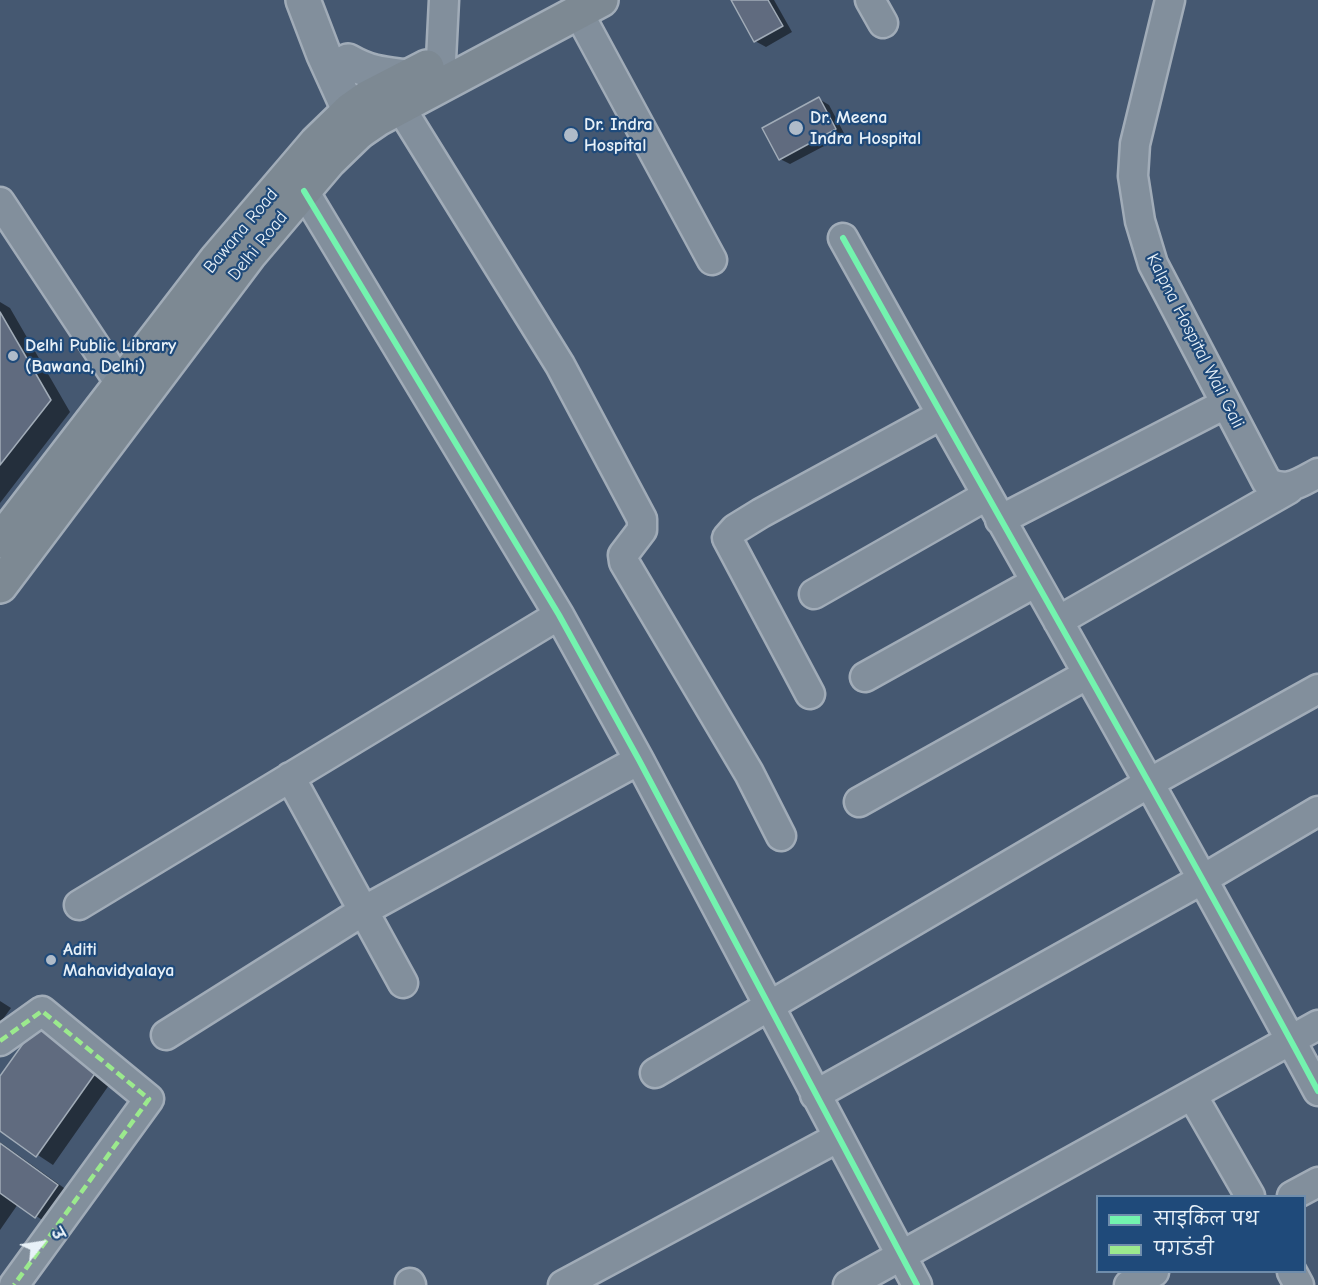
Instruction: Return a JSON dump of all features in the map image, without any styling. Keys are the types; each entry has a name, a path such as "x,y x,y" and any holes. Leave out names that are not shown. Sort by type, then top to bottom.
{"main road":[{"path":"303,0 339,63 379,104"},
{"path":"316,143 328,93 339,63 323,0"},
{"name":"Bawana Road","path":"0,541 131,392 216,260 296,183 316,143 379,104 577,4"},
{"path":"296,183 329,161 379,104 381,76 339,63"},
{"path":"0,586 131,392"}],"street":[{"path":"443,71 444,0"},
{"name":"Kalpna Hospital Wali Gali","path":"1170,0 1135,144 1133,176 1140,221 1153,264 1267,482 1276,487 1289,489"},
{"path":"577,4 712,260"},
{"path":"379,104 560,365 642,519 642,530 623,555 624,562 749,773 781,836"},
{"path":"296,183 559,615 639,760 916,1285"},
{"path":"0,202 10,237 131,392"},
{"path":"843,238 1203,879 1318,1091"},
{"path":"814,594 993,508 1226,404"},
{"path":"810,694 727,538 735,529 761,513 941,415"},
{"path":"1058,621 1318,473"},
{"path":"865,677 1036,582"},
{"path":"79,905 559,615"},
{"path":"859,802 1088,674"},
{"path":"655,1073 1149,783 1318,689"},
{"path":"166,1035 363,911 639,760"},
{"path":"290,777 403,983"},
{"path":"815,1095 1203,879 1318,811"},
{"path":"0,1041 42,1011 149,1099 14,1285"},
{"path":"848,1285 1318,1025"},
{"path":"1192,1095 1249,1195"},
{"path":"563,1285 837,1138"},
{"path":"1295,1195 1318,1182"},
{"path":"1129,1285 1152,1273"}],"building":[{"path":"731,0 768,0 783,26 754,42"},
{"path":"819,97 836,129 779,160 762,128"},
{"name":"Delhi Public Library (Bawana, Delhi)","path":"0,312 51,400 0,465"},
{"path":"37,1024 99,1068 36,1157 0,1131 0,1076"},
{"path":"0,1143 58,1185 35,1218 0,1193"}],"marked path":[{"path":"0,1041 42,1011 149,1099 14,1285"}],"cycle path":[{"path":"304,191 559,615 639,760 917,1285"},
{"path":"843,238 1142,770 1318,1091"}],"place":[{"name":"Dr. Meena Indra Hospital","path":"796,128"},
{"name":"Dr. Indra Hospital","path":"571,135"},
{"name":"Delhi Public Library (Bawana, Delhi)","path":"13,356"},
{"name":"Aditi Mahavidyalaya","path":"51,960"}]}
